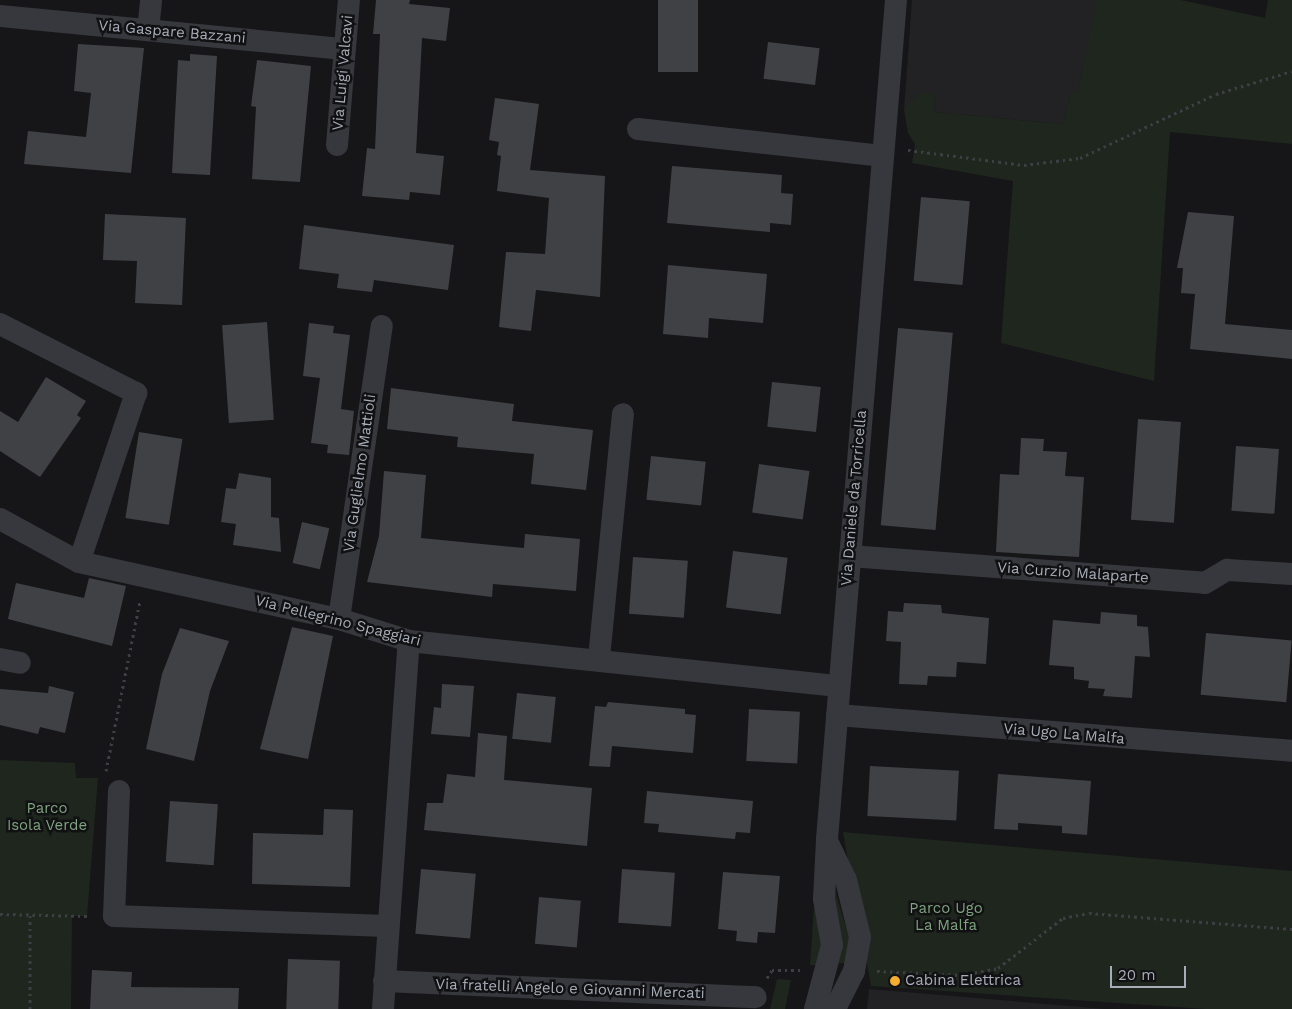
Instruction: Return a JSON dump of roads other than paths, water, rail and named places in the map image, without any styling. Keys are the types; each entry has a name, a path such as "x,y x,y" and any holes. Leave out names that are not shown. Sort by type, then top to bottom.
{"street":[{"path":"148,30 151,0"},
{"name":"Via Luigi Valcavi","path":"337,145 349,0"},
{"name":"Via Daniele da Torricella","path":"814,1009 832,945 824,899 827,839 896,0"},
{"name":"Via Gaspare Bazzani","path":"0,16 344,49"},
{"path":"638,129 883,150"},
{"path":"0,324 136,393 79,562"},
{"name":"Via Guglielmo Mattioli","path":"338,619 382,326"},
{"path":"599,658 623,414"},
{"name":"Via Pellegrino Spaggiari","path":"0,519 79,562 338,619 409,641 599,658 839,686"},
{"name":"Via Curzio Malaparte","path":"850,556 1205,583 1227,570 1292,574"},
{"path":"383,1009 387,926 409,641"},
{"name":"Via Ugo La Malfa","path":"837,715 1292,751"},
{"path":"119,790 114,916 387,926"},
{"name":"Via Daniele da Torricella","path":"827,839 846,880 860,937 854,971 835,1009"},
{"name":"Via fratelli Angelo e Giovanni Mercati","path":"384,981 756,997"}],"place":[{"name":"Cabina Elettrica","path":"895,981"}],"park label":[{"name":"Parco Isola Verde","path":"47,816"},
{"name":"Parco Ugo La Malfa","path":"946,916"}]}
